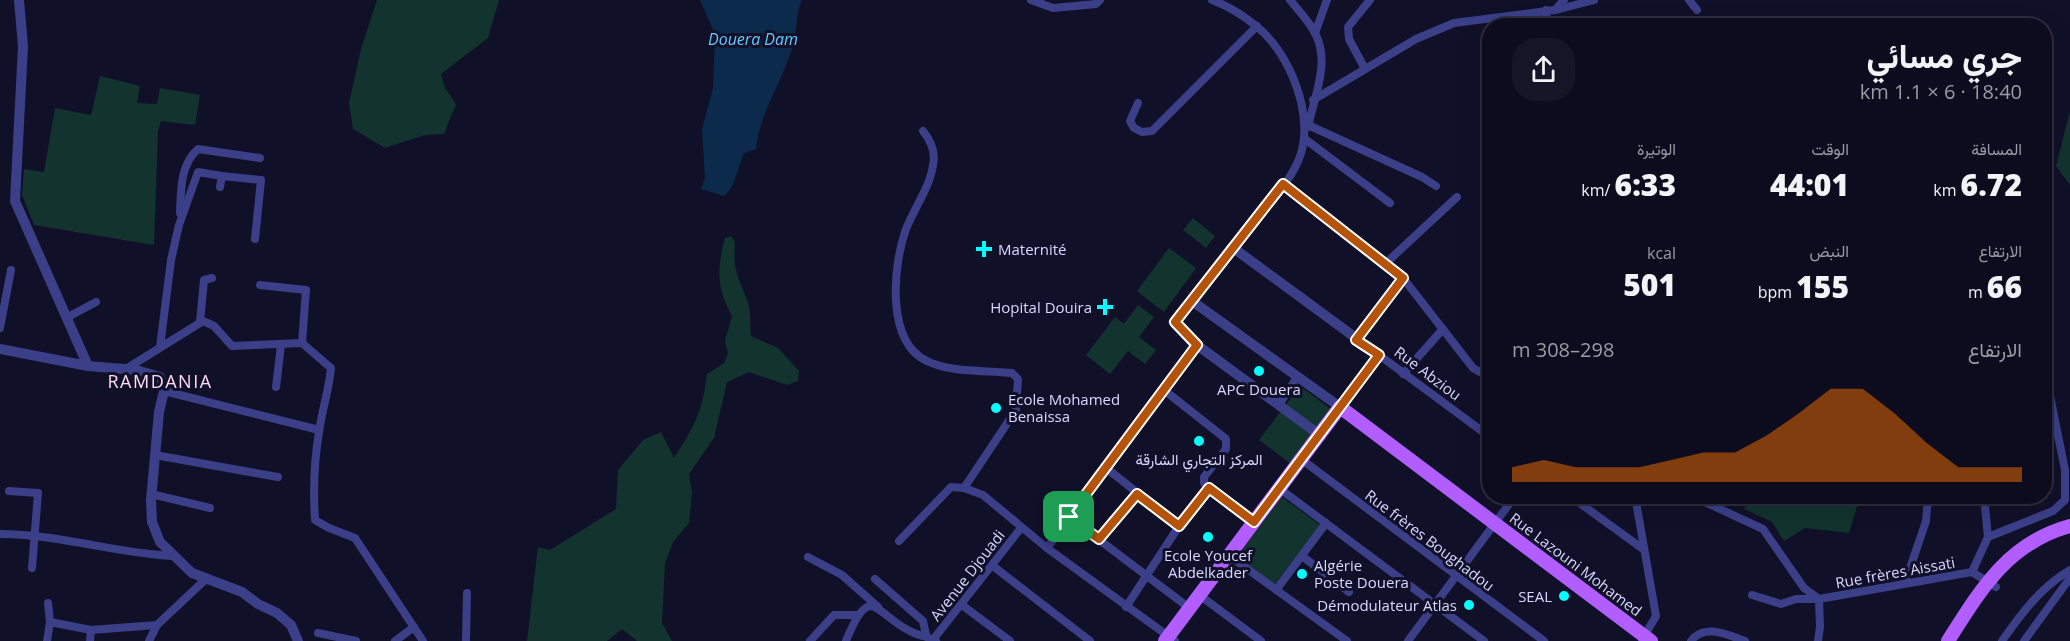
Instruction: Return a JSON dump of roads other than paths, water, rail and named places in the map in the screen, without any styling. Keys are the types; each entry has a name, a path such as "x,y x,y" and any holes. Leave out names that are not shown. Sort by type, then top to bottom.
{"main road":[{"path":"1169,639 1188,607 1321,436 1340,407"},
{"name":"Rue Lazouni Mohamed","path":"1340,407 1646,639"},
{"path":"1948,641 2017,550 2040,536 2070,526"},
{"path":"1959,641 1992,584 2032,551 2056,538 2070,535"}],"street":[{"path":"19,0 23,57 15,201 68,316 88,366"},
{"path":"1030,0 1053,8 1096,4 1100,0"},
{"path":"1213,0 1225,2 1257,26 1274,47 1297,88 1304,122 1304,144"},
{"path":"1290,0 1315,33 1323,53 1304,144 1295,166 1283,184 1175,322 1197,345 1280,403 1321,436"},
{"path":"1315,33 1327,0"},
{"path":"1365,69 1349,39 1348,27 1370,0"},
{"path":"1549,18 1551,10 1564,0"},
{"path":"1491,18 1551,10 1594,0"},
{"path":"1689,0 1696,10"},
{"path":"1313,100 1416,39 1454,23 1482,19"},
{"path":"1138,103 1130,121 1131,124 1142,132 1152,131 1257,26"},
{"path":"1308,125 1422,177 1436,186"},
{"path":"923,131 930,140 934,163 905,232 901,250 897,301 898,323 903,340 913,352 938,365 1012,373 1018,379 1016,410 964,488"},
{"path":"1304,144 1390,203"},
{"path":"179,225 183,175 189,157 198,149 260,158"},
{"path":"160,347 171,260 179,225 198,172 261,180 255,239"},
{"path":"220,187 222,176"},
{"path":"1283,184 1403,278 1473,368 1482,372"},
{"path":"1386,263 1456,197"},
{"name":"Rue Abziou","path":"1232,247 1482,431"},
{"path":"0,328 11,270"},
{"path":"200,322 204,280 212,278"},
{"path":"1356,340 1403,278"},
{"path":"260,285 306,290 302,343"},
{"name":"Rue Lazouni Mohamed","path":"1192,301 1340,407"},
{"path":"68,316 96,302"},
{"path":"126,369 200,322 210,322 232,346 302,343 331,368 329,390 319,430 313,481 315,520 355,538 423,641"},
{"path":"1403,374 1443,329"},
{"path":"276,387 281,345"},
{"path":"1047,548 1197,345"},
{"path":"0,349 88,366 126,369 160,377 164,391 151,494 152,522 160,542 192,573 242,592 277,613 291,625 298,641"},
{"path":"1340,407 1379,355"},
{"path":"1280,403 1298,376"},
{"path":"1164,390 1226,439 1226,449 1204,477 1204,483 1254,522"},
{"path":"164,391 319,430"},
{"path":"1988,537 2053,510 2065,500 2065,470 2052,406"},
{"path":"155,455 278,477"},
{"name":"Rue frères Boughadou","path":"1301,459 1544,641"},
{"path":"1105,467 1179,526"},
{"path":"899,541 951,488 964,488 983,495 1021,528 1169,639"},
{"path":"1126,607 1179,526 1209,488"},
{"path":"1280,489 1484,641"},
{"path":"9,491 38,492 32,568"},
{"path":"151,494 210,508"},
{"path":"1099,539 1137,494"},
{"path":"1408,641 1509,504"},
{"path":"1581,504 1642,549"},
{"path":"1636,504 1642,549 1656,616 1646,639"},
{"name":"Rue frères Aissati","path":"1709,504 1763,529 1804,588 1819,599 1972,572 1992,584"},
{"path":"1905,583 1926,521 1927,504"},
{"path":"1972,572 1988,537 1985,504"},
{"path":"1069,517 1188,607"},
{"path":"1276,590 1326,523"},
{"name":"Avenue Djouadi","path":"932,639 962,605 1021,528"},
{"path":"0,534 35,534 143,554 172,556"},
{"path":"1228,555 1347,641"},
{"path":"1302,556 1349,592"},
{"path":"808,557 842,576 878,607 914,633 932,639"},
{"path":"993,566 1090,641"},
{"path":"2002,641 2026,608 2058,577 2070,570"},
{"path":"149,641 157,625 207,578"},
{"path":"2024,641 2070,578"},
{"path":"875,579 923,621 932,639"},
{"path":"466,641 467,593"},
{"path":"1198,594 1261,641"},
{"path":"1752,595 1781,604 1796,599 1819,599 1818,641"},
{"path":"47,641 50,622 48,603"},
{"path":"962,605 1010,641"},
{"path":"846,641 856,615 865,608 878,607"},
{"path":"810,641 834,615 856,615"},
{"path":"50,622 92,630 157,625"},
{"path":"395,641 414,627"},
{"path":"90,641 92,630"},
{"path":"1691,641 1695,636 1712,631 1745,641"},
{"path":"318,633 356,641"}],"water":[{"name":"Douera Dam","path":"700,0 802,0 791,51 758,134 756,149 744,153 733,184 725,196 701,189 705,178 702,129 713,88 715,34"}],"place":[{"name":"Maternité","path":"984,249"},
{"name":"Hopital Douira","path":"1105,307"},
{"name":"APC Douera","path":"1259,371"},
{"name":"Ecole Mohamed Benaissa","path":"996,408"},
{"name":"المركز التجاري الشارقة","path":"1199,441"},
{"name":"Ecole Youcef Abdelkader","path":"1208,537"},
{"name":"Algérie Poste Douera","path":"1302,574"},
{"name":"SEAL","path":"1564,596"},
{"name":"Démodulateur Atlas","path":"1469,605"}],"district":[{"name":"RAMDANIA","path":"160,381"}]}
